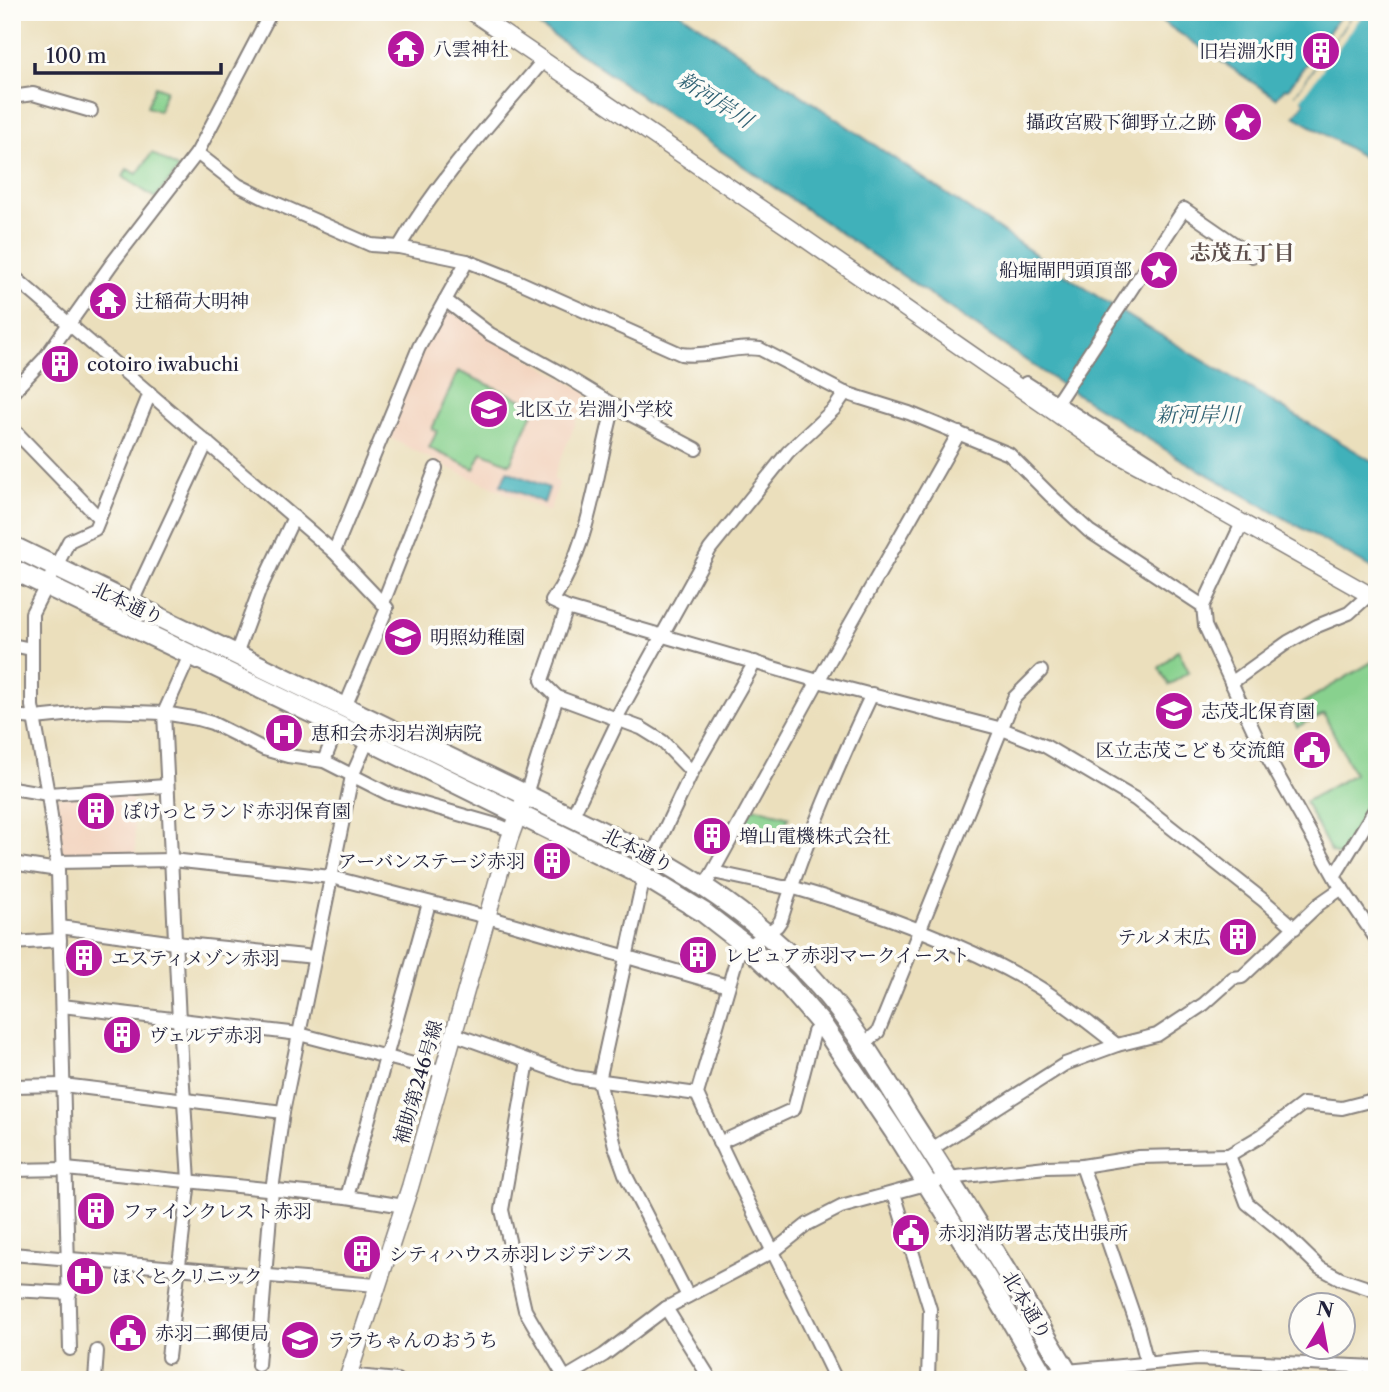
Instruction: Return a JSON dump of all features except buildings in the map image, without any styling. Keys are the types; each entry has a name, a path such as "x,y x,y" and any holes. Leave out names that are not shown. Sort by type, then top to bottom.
{"highway":[{"name":"北本通り","path":"12,545 236,654 341,716 368,740 515,823 644,876 693,905 748,947 787,984 823,1026 987,1279 1045,1377"},
{"name":"北本通り","path":"12,569 190,655 526,794 652,856 709,879 811,977 863,1045 1070,1376"}],"street":[{"path":"12,393 44,359 197,153 271,12"},
{"path":"472,12 1106,448 1373,597 1349,613 1288,642 1231,683"},
{"path":"399,247 422,208 448,173 543,61"},
{"path":"12,97 33,94 91,111"},
{"path":"197,153 238,184 264,198 371,244 467,261 681,354 693,356 745,347 760,349 845,393 909,413 1009,454 1089,531 1203,606"},
{"path":"1056,404 1184,209 1252,256"},
{"path":"334,552 419,347 467,261"},
{"path":"12,275 334,552 387,608 324,761"},
{"path":"445,300 490,334 614,406 696,449"},
{"path":"907,309 972,347 1056,404 1153,464 1177,486"},
{"path":"70,1349 57,866 48,794 32,706 32,613 69,541 95,529 150,393"},
{"path":"572,817 618,721 618,715 710,549 788,452 834,409 845,393"},
{"path":"614,406 584,531 561,589 552,601 662,637 1002,729 1045,747 1135,799 1295,928"},
{"path":"12,428 99,518"},
{"path":"959,433 709,879 791,887 855,905 967,949 1037,986 1117,1045"},
{"path":"131,604 207,442"},
{"path":"383,603 436,468"},
{"path":"236,654 282,539 294,517"},
{"path":"1242,523 1203,606 1205,625 1258,740 1309,833 1342,888 1376,936"},
{"path":"567,608 542,680 544,684 557,697 641,728 662,741 692,772"},
{"path":"12,645 31,649"},
{"path":"168,1357 189,1181 164,713 190,655"},
{"path":"652,856 692,772 755,662"},
{"path":"863,1045 878,1032 1014,698 1041,671"},
{"path":"836,1380 774,1251 751,1212 697,1094 738,954 781,920 791,887 843,753 872,694"},
{"path":"526,794 557,697"},
{"path":"12,716 35,718 103,711 164,713 212,723 251,744 288,756 324,761 389,794 499,826 515,823"},
{"path":"258,1365 272,1190 283,1112 352,776 368,740"},
{"path":"12,788 48,794 166,786"},
{"name":"補助第246号線","path":"347,1378 404,1206 515,823 526,794"},
{"path":"1335,875 1377,806"},
{"path":"12,863 57,866 172,860 331,877 728,986"},
{"path":"644,876 599,1081 625,1174 688,1296"},
{"path":"930,1150 1066,1064 1117,1045 1157,1035 1204,1004 1233,978 1242,977 1319,904 1342,888"},
{"path":"346,1198 429,903"},
{"path":"12,943 60,933 315,957"},
{"path":"62,1006 299,1034 444,1072"},
{"path":"719,1143 794,1109 814,1032 823,1026"},
{"path":"454,1034 574,1077 697,1094"},
{"path":"528,1061 502,1210 525,1310 564,1379 604,1355 666,1308 774,1251 808,1224 841,1208 948,1178 1046,1167 1082,1166 1139,1157 1229,1156 1303,1104 1342,1108 1377,1099"},
{"path":"12,1086 64,1085 283,1112"},
{"path":"1229,1156 1247,1203 1285,1234 1320,1268 1341,1279 1377,1291"},
{"path":"1082,1166 1138,1328 1146,1363"},
{"path":"12,1170 66,1169 404,1206"},
{"path":"894,1193 930,1309 928,1380"},
{"path":"12,1254 376,1285"},
{"path":"12,1290 70,1293"},
{"path":"666,1308 711,1380"},
{"path":"95,1380 97,1351"},
{"path":"1007,1380 1070,1376 1146,1363 1207,1359 1377,1367"},
{"path":"347,1378 397,1380"}],"shaded area":[{"name":"北区立 岩淵小学校","path":"445,308 588,393 553,478 559,483 549,512 449,468 386,436 420,350"},
{"path":"132,792 136,856 62,856 56,797"},
{"path":"170,1372 266,1380 162,1380"}],"green space":[{"path":"155,86 166,90 159,111 147,107"},
{"path":"152,153 179,169 155,198 123,177 127,169 137,174"},
{"path":"458,371 536,406 510,464 482,452 474,469 429,448 437,431 432,429"},
{"path":"1178,650 1189,672 1169,685 1159,668"},
{"path":"1377,659 1377,795 1353,832 1341,857 1331,852 1305,802 1354,774 1324,714 1297,727 1289,711"},
{"path":"752,809 789,817 779,838 743,825"}],"water":[{"name":"新河岸川","path":"519,12 679,12 1110,305 1377,464 1377,571 1177,457 1056,381"},
{"path":"1148,12 1343,12 1288,89 1285,88 1276,98"},
{"path":"1355,12 1366,15 1368,12 1377,12 1377,165 1294,116 1304,102 1296,94"},
{"path":"507,471 549,488 544,503 501,485"}],"pier":[{"path":"1355,12 1368,12 1363,14 1301,99 1304,102 1292,118 1291,114 1299,102 1294,97"}],"place":[{"name":"八雲神社","path":"406,49"},
{"name":"旧岩淵水門","path":"1321,51"},
{"name":"攝政宮殿下御野立之跡","path":"1243,122"},
{"name":"船堀閘門頭頂部","path":"1159,270"},
{"name":"辻稲荷大明神","path":"108,301"},
{"name":"cotoiro iwabuchi","path":"60,364"},
{"name":"北区立 岩淵小学校","path":"489,409"},
{"name":"明照幼稚園","path":"403,637"},
{"name":"志茂北保育園","path":"1174,711"},
{"name":"恵和会赤羽岩渕病院","path":"284,733"},
{"name":"区立志茂こども交流館","path":"1312,750"},
{"name":"ぽけっとランド赤羽保育園","path":"96,811"},
{"name":"増山電機株式会社","path":"712,836"},
{"name":"アーバンステージ赤羽","path":"552,861"},
{"name":"テルメ末広","path":"1238,937"},
{"name":"レピュア赤羽マークイースト","path":"698,955"},
{"name":"エスティメゾン赤羽","path":"84,958"},
{"name":"ヴェルデ赤羽","path":"122,1035"},
{"name":"ファインクレスト赤羽","path":"96,1211"},
{"name":"赤羽消防署志茂出張所","path":"911,1233"},
{"name":"シティハウス赤羽レジデンス","path":"362,1254"},
{"name":"ほくとクリニック","path":"85,1276"},
{"name":"赤羽二郵便局","path":"128,1333"},
{"name":"ララちゃんのおうち","path":"300,1340"}],"district":[{"name":"志茂五丁目","path":"1242,253"}]}
